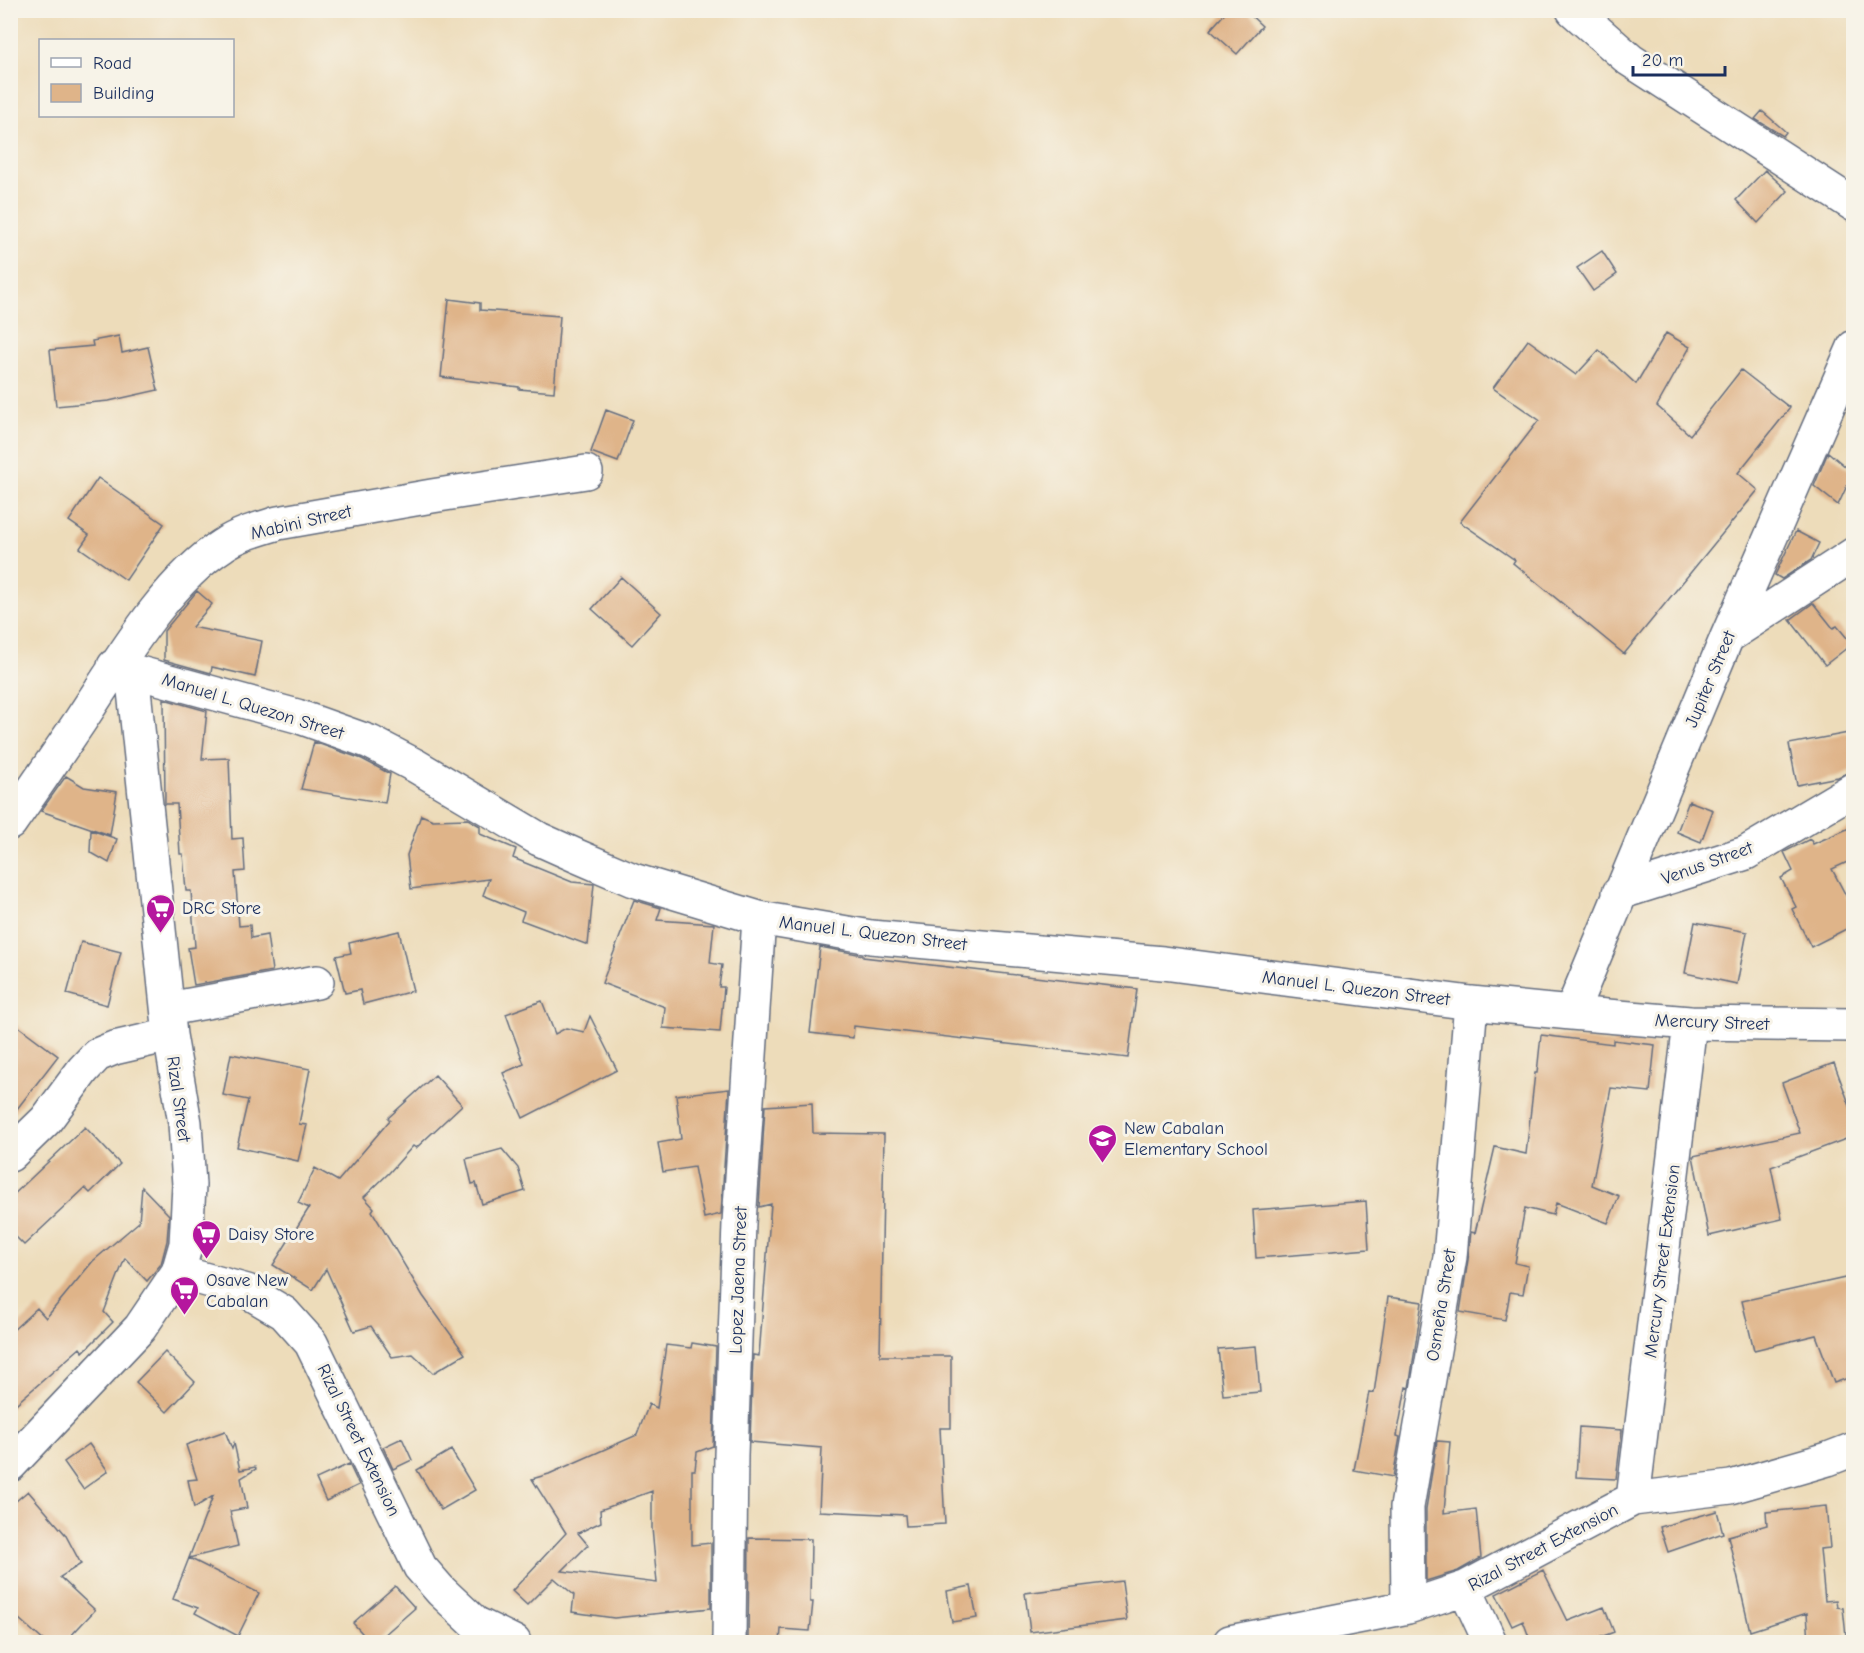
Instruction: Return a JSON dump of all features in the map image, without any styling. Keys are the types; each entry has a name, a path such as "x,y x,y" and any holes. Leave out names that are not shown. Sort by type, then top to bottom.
{"street":[{"path":"1573,10 1630,60 1854,205"},
{"name":"Jupiter Street","path":"1571,1013 1727,637 1854,347"},
{"name":"Mabini Street","path":"10,823 81,719 123,669 163,603 194,567 224,544 254,530 278,523 586,472"},
{"path":"1727,637 1854,554"},
{"name":"Manuel L. Quezon Street","path":"123,669 297,716 370,742 417,766 540,839 577,856 633,880 759,918 871,937 1162,963 1471,1003 1571,1013"},
{"name":"Rizal Street","path":"10,1465 140,1328 178,1272 186,1244 189,1185 185,1122 169,1022 123,669"},
{"name":"Venus Street","path":"1619,893 1746,853 1854,789"},
{"name":"Lopez Jaena Street","path":"729,1642 731,1455 739,1223 759,918"},
{"path":"10,1155 46,1120 97,1055 169,1022 317,982"},
{"name":"Osmeña Street","path":"1408,1606 1407,1508 1450,1257 1471,1003"},
{"name":"Mercury Street","path":"1571,1013 1690,1023 1854,1025"},
{"name":"Mercury Street Extension","path":"1633,1499 1690,1023"},
{"name":"Rizal Street Extension","path":"178,1272 247,1291 284,1313 311,1343 420,1567 441,1591 475,1623 514,1642"},
{"name":"Rizal Street Extension","path":"1230,1642 1408,1606 1465,1588 1633,1499 1731,1487 1828,1459 1854,1449"},
{"path":"1465,1588 1491,1642"}],"building":[{"path":"1228,10 1245,10 1262,26 1237,54 1210,30"},
{"path":"1762,111 1786,132 1783,136 1755,119"},
{"path":"1765,170 1788,191 1758,223 1736,200"},
{"path":"1602,251 1617,274 1593,291 1577,268"},
{"path":"449,299 480,303 480,310 560,316 554,392 441,377"},
{"path":"1666,333 1690,347 1657,406 1690,435 1741,370 1790,408 1738,473 1758,490 1624,654 1513,563 1515,560 1460,522 1539,420 1493,388 1528,340 1576,375 1599,350 1636,384"},
{"path":"119,336 122,353 148,347 158,390 109,401 56,406 50,350 93,346 92,341"},
{"path":"606,410 633,420 618,462 591,452"},
{"path":"1828,452 1853,473 1838,505 1814,486"},
{"path":"98,478 164,524 126,580 80,548 89,535 69,521"},
{"path":"1796,531 1819,543 1811,560 1782,579 1775,575"},
{"path":"621,577 661,613 632,645 592,609"},
{"path":"197,591 212,604 192,627 262,641 255,677 212,667 211,673 164,660 164,631"},
{"path":"1813,603 1833,628 1837,626 1852,644 1825,665 1790,620"},
{"path":"164,699 207,711 202,759 229,758 232,839 243,838 245,871 235,872 239,926 250,925 251,938 267,935 272,971 194,985 188,948 195,947 191,891 186,891 183,854 180,854 177,804 165,804"},
{"path":"1854,732 1854,770 1838,777 1797,785 1789,744"},
{"path":"314,742 362,759 390,774 385,803 301,789"},
{"path":"66,776 84,787 117,792 110,835 41,811"},
{"path":"1689,801 1713,810 1701,842 1677,832"},
{"path":"421,815 433,820 468,819 480,826 480,834 516,849 513,858 572,882 594,884 588,945 521,920 524,912 483,895 489,879 411,889 407,855"},
{"path":"1854,826 1854,859 1832,869 1854,911 1854,925 1811,947 1792,909 1796,907 1781,878 1793,871 1784,852 1810,839 1813,844"},
{"path":"91,830 117,839 109,863 90,852"},
{"path":"634,900 661,908 657,920 714,924 710,963 722,965 719,987 724,987 720,1032 663,1028 665,1007 602,983"},
{"path":"1695,922 1747,932 1737,984 1685,973"},
{"path":"399,931 413,991 363,1004 360,990 345,993 336,956 351,953 349,943"},
{"path":"81,942 121,952 107,1005 67,994"},
{"path":"820,947 863,955 863,957 1137,989 1128,1058 854,1026 853,1038 810,1033"},
{"path":"542,1001 555,1034 566,1028 584,1032 590,1016 617,1070 523,1118 503,1073 524,1064 506,1014"},
{"path":"10,1020 58,1056 10,1118"},
{"path":"1541,1035 1613,1044 1613,1040 1655,1045 1650,1092 1611,1088 1592,1185 1619,1196 1608,1223 1556,1203 1553,1215 1525,1208 1515,1263 1528,1266 1523,1294 1510,1292 1505,1320 1460,1312 1471,1232 1475,1233 1495,1147 1526,1154"},
{"path":"231,1054 310,1069 299,1124 307,1125 298,1161 237,1147 248,1100 223,1095"},
{"path":"1834,1063 1854,1117 1854,1136 1771,1167 1782,1219 1709,1236 1693,1156 1800,1133 1782,1083"},
{"path":"435,1075 462,1105 416,1148 413,1146 364,1197 374,1208 372,1211 423,1296 465,1354 433,1373 413,1354 392,1357 371,1326 354,1331 326,1269 313,1290 273,1265 309,1208 298,1203 315,1168 338,1181 390,1120 388,1118"},
{"path":"729,1089 721,1214 704,1218 694,1167 663,1172 658,1143 681,1139 676,1095"},
{"path":"812,1103 813,1133 884,1134 880,1356 951,1356 951,1428 940,1428 945,1524 906,1526 905,1515 819,1511 822,1448 750,1442 753,1355 759,1356 771,1204 759,1207 765,1106"},
{"path":"85,1127 120,1164 90,1193 85,1188 24,1245 10,1231 10,1198"},
{"path":"502,1149 518,1168 525,1191 482,1204 476,1183 472,1184 466,1159"},
{"path":"142,1187 169,1215 167,1241 161,1264 147,1281 125,1258 104,1312 113,1322 83,1352 80,1348 10,1409 10,1333 37,1308 46,1318 93,1261 139,1222"},
{"path":"1366,1201 1369,1249 1256,1258 1253,1210"},
{"path":"1854,1276 1854,1376 1834,1383 1816,1335 1754,1350 1742,1301"},
{"path":"1388,1297 1422,1302 1409,1388 1406,1387 1397,1436 1400,1437 1393,1477 1354,1470 1369,1392 1374,1393"},
{"path":"692,1343 716,1347 713,1446 697,1452 695,1470 692,1470 692,1545 711,1543 711,1608 614,1618 572,1612 574,1595 554,1578 527,1605 512,1591 566,1533 532,1479 549,1474 637,1435 649,1404 657,1408 666,1345 691,1348","holes":["652,1491 652,1528 657,1583 562,1571 588,1545 578,1533 601,1522 600,1510"]},
{"path":"1256,1346 1260,1392 1223,1395 1218,1349"},
{"path":"165,1352 195,1382 167,1412 136,1382"},
{"path":"1579,1427 1622,1430 1616,1479 1576,1477"},
{"path":"225,1431 232,1449 234,1443 240,1470 255,1467 256,1469 241,1478 247,1508 230,1511 238,1546 189,1558 213,1496 194,1508 188,1480 197,1479 186,1445"},
{"path":"402,1438 412,1460 393,1469 383,1447"},
{"path":"1437,1441 1450,1442 1444,1513 1476,1509 1481,1558 1458,1571 1426,1581 1426,1509"},
{"path":"89,1444 108,1471 83,1489 64,1462"},
{"path":"451,1450 475,1490 441,1510 417,1470"},
{"path":"349,1464 359,1485 326,1501 316,1479"},
{"path":"28,1491 65,1534 81,1564 60,1577 95,1610 65,1642 45,1642 10,1611 10,1506"},
{"path":"1826,1506 1830,1548 1820,1549 1825,1601 1836,1600 1837,1607 1843,1608 1846,1636 1844,1642 1823,1642 1822,1640 1809,1642 1807,1613 1750,1631 1728,1536 1767,1525 1766,1512"},
{"path":"1717,1511 1723,1533 1668,1552 1660,1527"},
{"path":"749,1538 811,1539 810,1602 813,1602 810,1631 781,1629 780,1642 748,1642"},
{"path":"189,1558 259,1593 238,1636 195,1613 198,1608 173,1599"},
{"path":"1543,1570 1568,1621 1604,1607 1614,1632 1601,1637 1604,1642 1518,1642 1529,1637 1523,1621 1512,1626 1496,1594"},
{"path":"1122,1581 1127,1620 1030,1632 1025,1593"},
{"path":"395,1586 415,1608 376,1642 370,1642 353,1623"},
{"path":"971,1586 977,1618 952,1622 947,1591"}],"place":[{"name":"DRC Store","path":"161,934"},
{"name":"New Cabalan Elementary School","path":"1103,1164"},
{"name":"Daisy Store","path":"207,1260"},
{"name":"Osave New Cabalan","path":"185,1316"}]}
